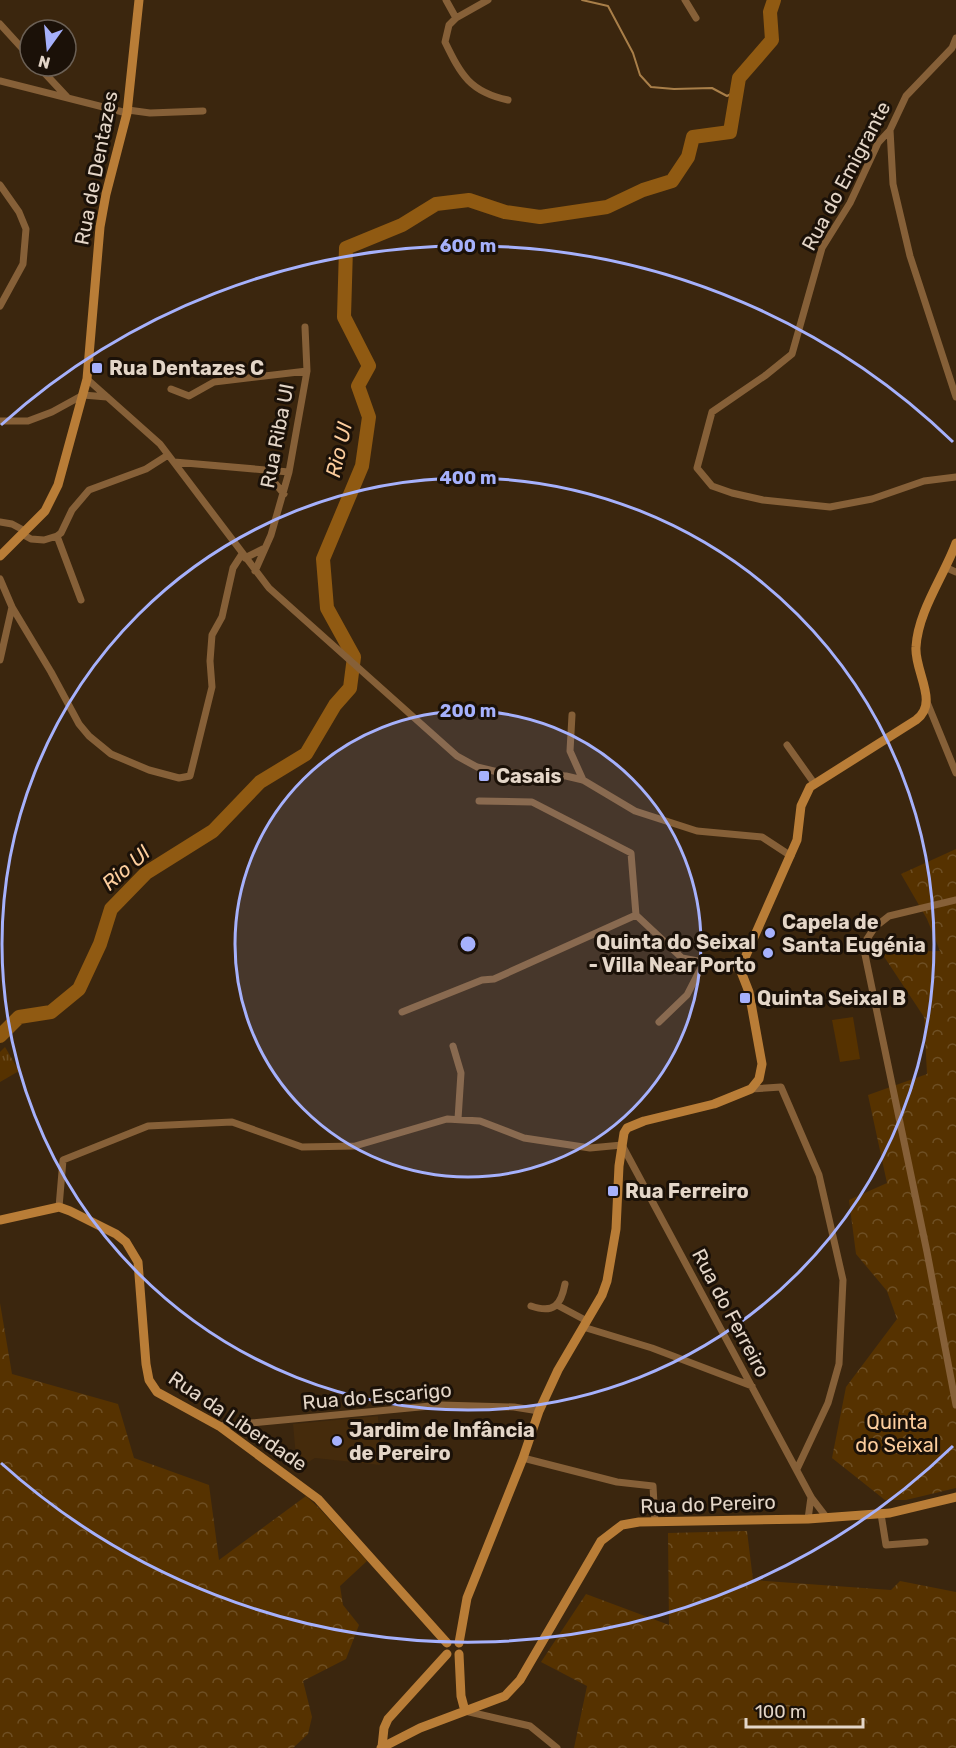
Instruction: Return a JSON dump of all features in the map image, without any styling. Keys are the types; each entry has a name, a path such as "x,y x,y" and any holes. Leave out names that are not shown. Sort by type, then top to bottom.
{"street":[{"name":"Rua de Dentazes","path":"0,556 45,512 58,485 87,379 100,227 127,112 139,0"},
{"path":"446,0 456,18"},
{"path":"488,0 456,18 449,25 445,42 466,79 489,96 508,100"},
{"path":"685,0 696,18"},
{"path":"0,24 18,44"},
{"name":"Rua do Emigrante","path":"956,38 952,48 906,96 890,130 878,143 850,203 822,248 792,354 712,412 697,468 712,486 732,493 763,500 830,507 872,499 924,481 956,477"},
{"path":"49,78 68,98"},
{"path":"0,81 127,112 203,111"},
{"path":"890,130 893,184 910,256 956,397"},
{"path":"0,185 19,212 26,229 24,264 0,306"},
{"name":"Rua Riba Ul","path":"255,571 271,535 289,472 307,370 305,327"},
{"path":"171,389 189,396 214,382 307,370"},
{"path":"87,379 160,444 269,588 339,653 457,756 477,767 498,772 566,776 583,780 635,811 697,831 762,837 791,856"},
{"path":"0,421 28,421 83,395 108,398"},
{"path":"0,522 12,524 31,539 45,540 57,536 61,533 72,510 89,490 146,469 168,455"},
{"path":"174,462 289,472"},
{"path":"265,471 284,494"},
{"path":"57,536 81,600"},
{"path":"956,543 951,570 921,619 916,640 916,663 927,702 956,773"},
{"path":"0,579 12,607 79,724 89,736 111,754 148,770 179,778 190,776 212,687 210,662 212,634 222,616 233,568 244,556 263,549"},
{"path":"0,660 12,607"},
{"path":"751,1089 759,1079 762,1064 749,992 740,969 797,840 801,806 806,792 814,783 915,720 924,711 927,702"},
{"path":"572,715 570,751 583,780"},
{"path":"787,745 814,783"},
{"path":"479,801 532,802 630,853 636,915 682,958 740,969"},
{"path":"956,900 889,916 875,927 863,945 927,1252 956,1405"},
{"path":"402,1012 482,980 494,979 636,915"},
{"path":"659,1022 687,995 704,962"},
{"path":"453,1047 461,1073 458,1119"},
{"path":"557,1748 530,1726 465,1711 461,1696 459,1643 467,1598 539,1411 558,1370 602,1295 611,1265 616,1229 619,1166 624,1133 632,1125 714,1104 751,1089 781,1087 819,1175 843,1280 839,1364 828,1403 797,1469"},
{"path":"0,1220 59,1207 63,1160 148,1126 232,1122 302,1147 344,1147 355,1146 447,1119 458,1119 480,1121 525,1138 579,1147 622,1145"},
{"name":"Rua do Ferreiro","path":"622,1145 811,1497 827,1518"},
{"name":"Rua da Liberdade","path":"59,1207 70,1210 116,1234 133,1251 140,1272 146,1364 149,1380 157,1392 219,1426 310,1492 447,1643"},
{"path":"531,1306 543,1310 557,1305 562,1300 565,1284"},
{"path":"557,1305 585,1324 752,1386"},
{"name":"Rua do Escarigo","path":"219,1426 441,1405 514,1407 539,1411"},
{"path":"522,1458 617,1482 653,1486 655,1522"},
{"path":"808,1519 811,1497"},
{"name":"Rua do Pereiro","path":"382,1748 420,1728 505,1696 520,1680 601,1542 622,1525 655,1522 808,1519 881,1514 956,1497"},
{"path":"881,1514 886,1545 925,1542"},
{"path":"459,1643 454,1641 447,1643 445,1650 452,1657 459,1654"},
{"path":"382,1748 384,1728 388,1719 447,1654"}],"shaded area":[{"name":"Jardim de Infância de Pereiro","path":"378,1416 380,1465 315,1458 297,1469 293,1424"}],"green space":[{"name":"Quinta do Seixal","path":"956,849 956,1488 906,1500 885,1500 832,1458 846,1387 897,1319 887,1291 856,1254 849,1200 887,1183 868,1095 927,1074 924,1017 881,952 940,951 927,919 901,874"},
{"path":"853,1017 860,1059 840,1062 832,1020"},
{"path":"5,1047 19,1071 0,1082 0,1052"},
{"path":"0,1303 12,1374 118,1404 134,1458 209,1485 219,1560 306,1496 367,1561 340,1586 343,1605 359,1625 346,1659 303,1681 312,1717 308,1734 293,1748 0,1748"},
{"path":"747,1531 753,1580 891,1590 900,1581 956,1592 956,1748 574,1748 587,1686 541,1662 586,1594 669,1625 668,1533"}],"waterway":[{"path":"582,0 608,6 633,53 640,75 651,87 712,88 727,96 737,91"},
{"name":"Rio Ul","path":"0,1036 19,1017 51,1012 79,989 100,944 111,909 146,873 213,831 260,782 306,754 335,705 350,688 354,657 327,608 323,559 362,466 369,417 358,386 369,366 344,317 346,248 402,225 436,204 469,200 505,212 540,217 607,207 643,190 672,181 688,157 693,137 730,132 739,78 772,40 770,12 774,0"}],"place":[{"name":"Rua Dentazes C","path":"97,368"},
{"name":"Casais","path":"484,776"},
{"name":"Capela de Santa Eugénia","path":"770,933"},
{"name":"Quinta do Seixal - Villa Near Porto","path":"768,953"},
{"name":"Quinta Seixal B","path":"745,998"},
{"name":"Rua Ferreiro","path":"613,1191"},
{"name":"Jardim de Infância de Pereiro","path":"337,1441"}]}
